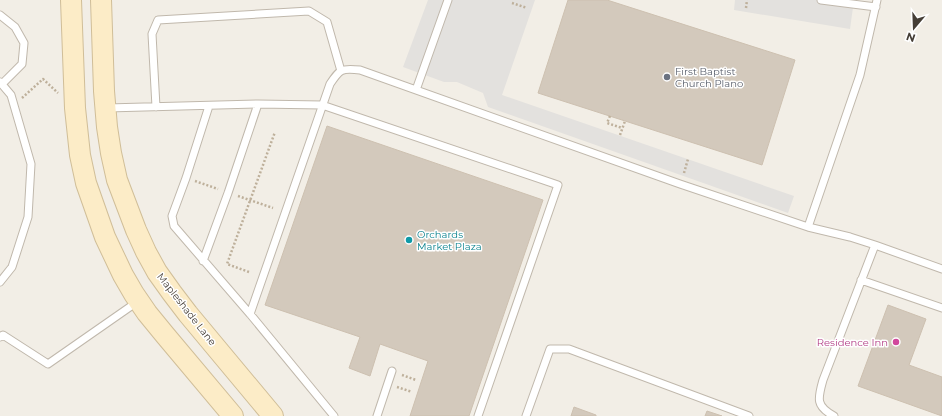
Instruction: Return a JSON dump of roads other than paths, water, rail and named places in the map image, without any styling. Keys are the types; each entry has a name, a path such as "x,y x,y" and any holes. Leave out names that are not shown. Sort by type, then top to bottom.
{"main road":[{"path":"71,0 75,108 80,155 86,183 105,237 123,275 139,301 164,335 233,416"},
{"name":"Mapleshade Lane","path":"101,0 106,127 117,180 136,230 157,272 193,320 273,416"},
{"path":"75,108 105,108"},
{"path":"139,301 166,284"}],"lane":[{"path":"416,90 448,0"},
{"path":"808,227 860,75 876,4 821,0"},
{"path":"156,107 152,34 158,20 309,11 328,22 341,71"},
{"path":"0,15 15,26 24,43 22,64 1,83 12,95 31,164 28,217 12,267 0,282"},
{"path":"250,314 330,84 337,73 347,68 360,70 680,184 808,227 850,237 875,245 942,269"},
{"path":"105,108 258,104 322,105 558,185 478,416"},
{"path":"203,261 258,104"},
{"path":"210,106 172,216 174,226 250,314 334,416"},
{"path":"834,416 821,406 818,395 875,245"},
{"path":"861,280 942,308"},
{"path":"1,334 48,364 139,301"},
{"path":"526,416 550,349 569,348 749,416"},
{"path":"377,416 392,371"}],"place":[{"name":"First Baptist Church Plano","path":"667,77"},
{"name":"Orchards Market Plaza","path":"409,240"},
{"name":"Residence Inn","path":"896,342"}]}
